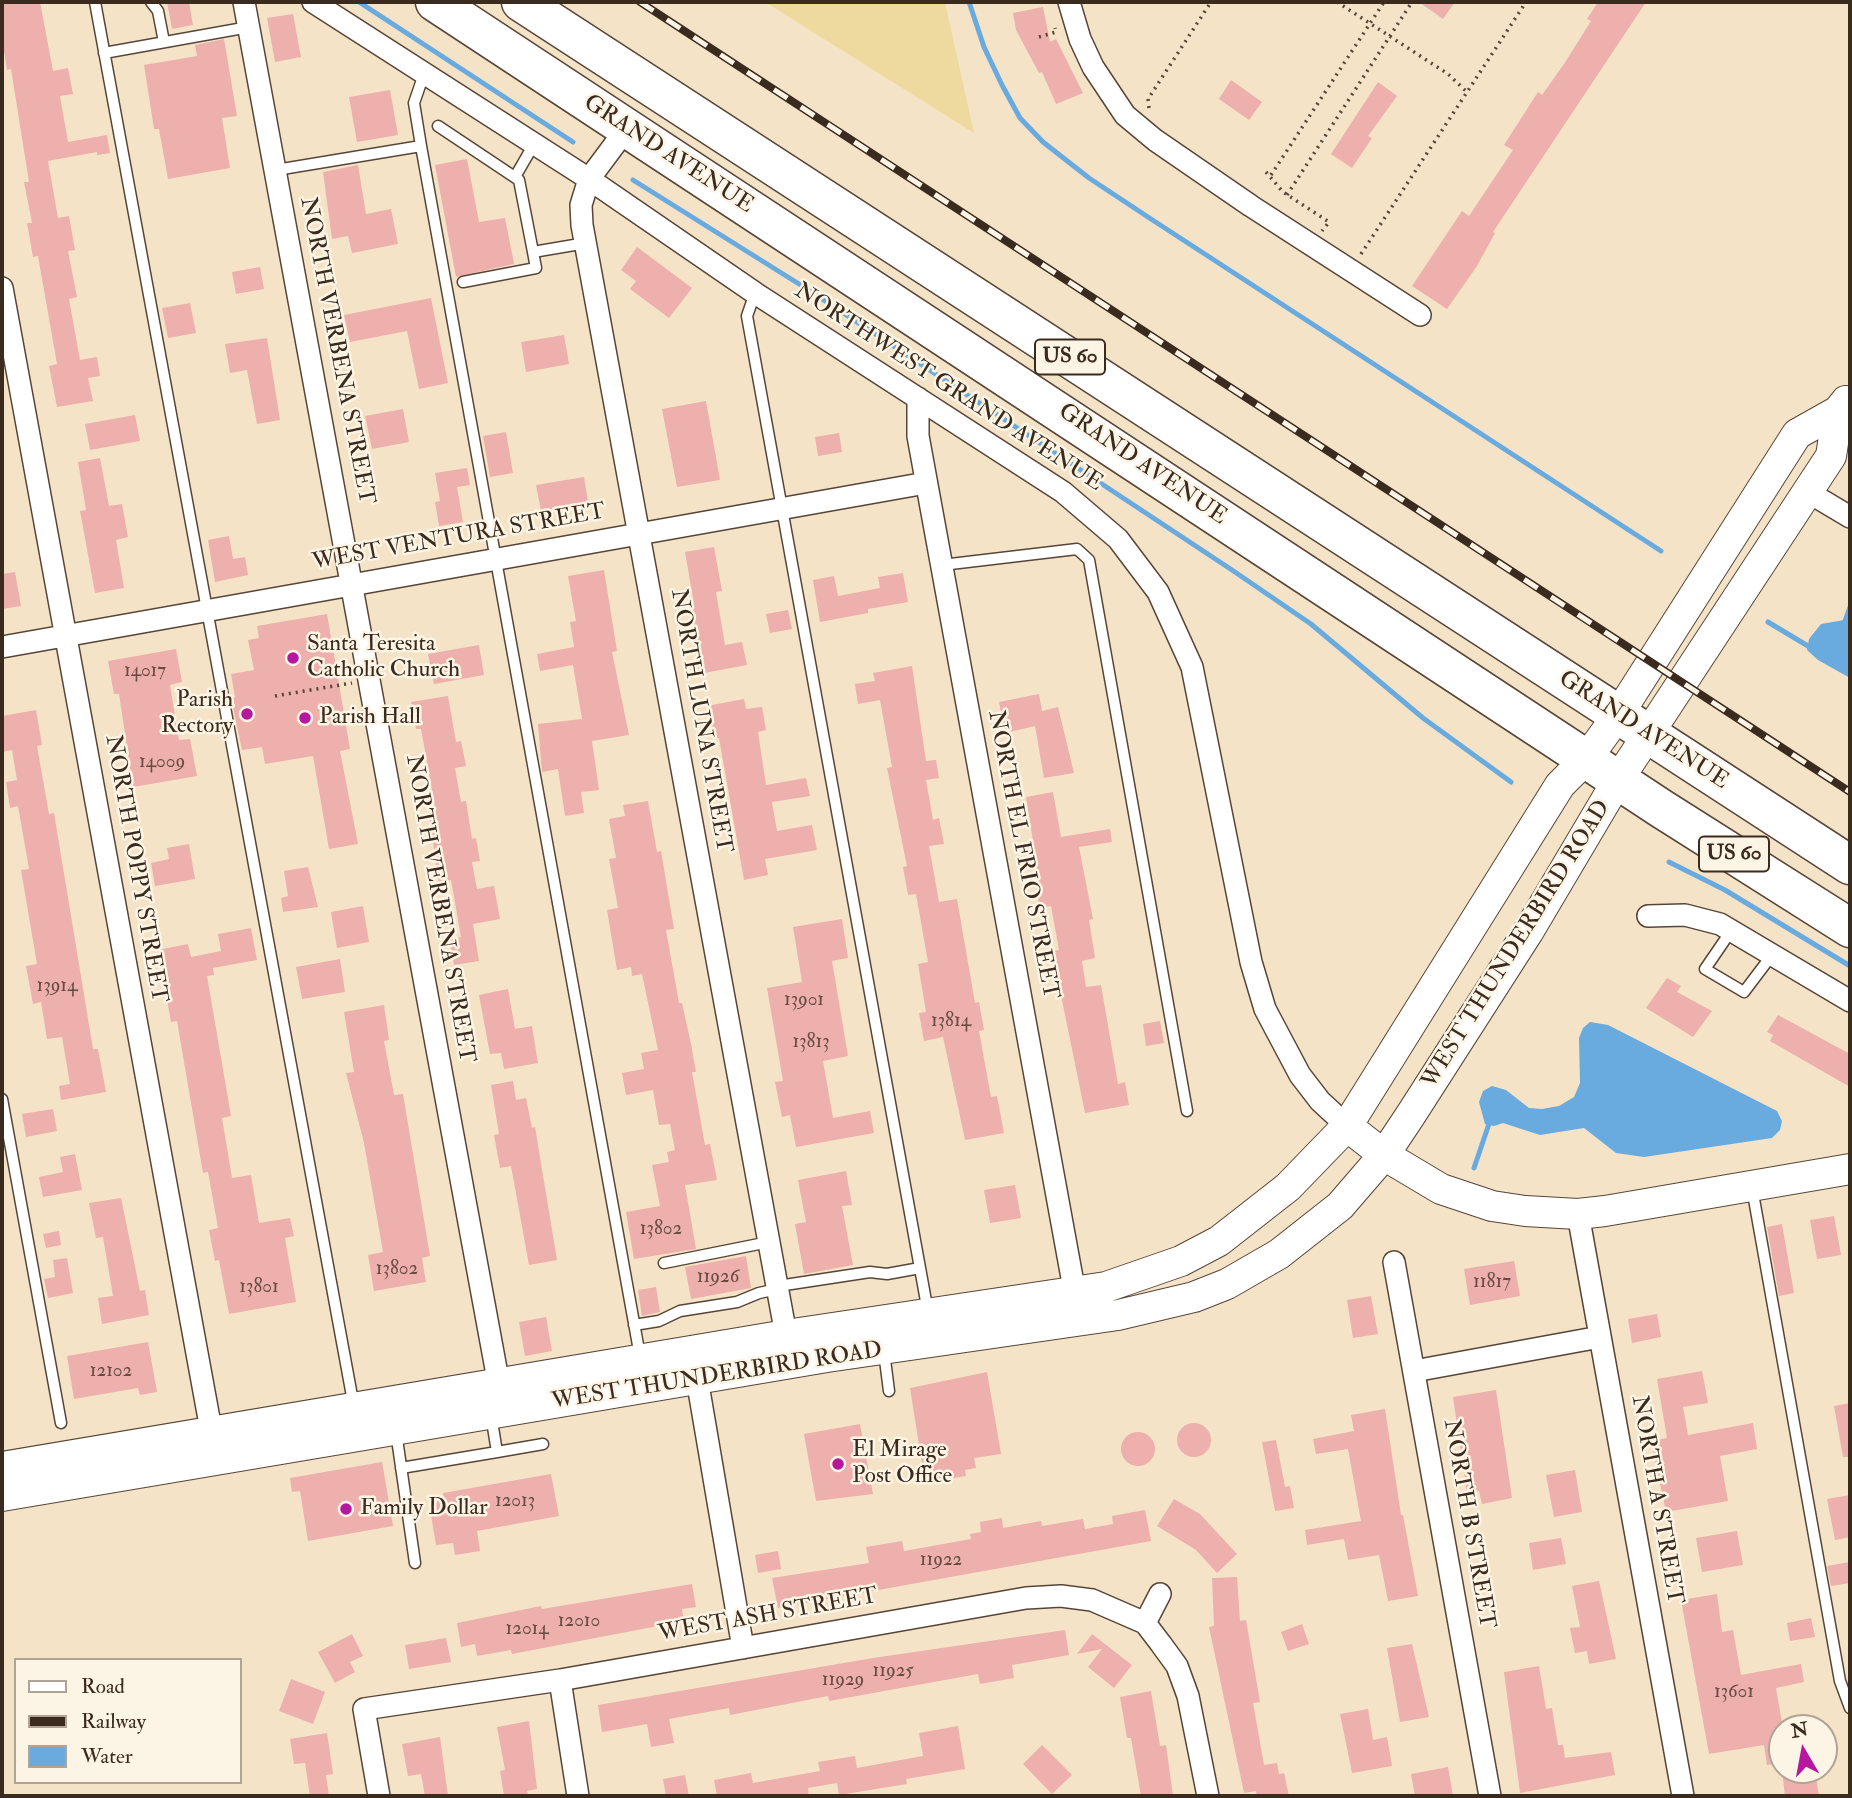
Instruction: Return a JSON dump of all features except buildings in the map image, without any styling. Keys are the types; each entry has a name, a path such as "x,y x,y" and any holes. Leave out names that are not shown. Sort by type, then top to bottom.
{"highway":[{"name":"GRAND AVENUE","path":"435,2 1618,780 1850,928"},
{"name":"GRAND AVENUE","path":"521,2 1850,865"}],"main road":[{"path":"1633,724 1797,434 1844,403"},
{"path":"1633,724 1808,492 1831,456 1844,403"},
{"name":"WEST THUNDERBIRD ROAD","path":"2,1467 354,1408 498,1403 695,1365 883,1349 1078,1307 1106,1287 1148,1273 1219,1241 1288,1187 1347,1126 1560,785 1587,758 1633,724"},
{"name":"WEST THUNDERBIRD ROAD","path":"2,1496 395,1429 498,1403 641,1359 695,1365 786,1335 928,1313 1078,1307 1159,1308 1237,1279 1279,1254 1319,1224 1340,1206 1384,1155 1528,932 1618,780 1633,724"},
{"path":"1347,1126 1384,1155 1419,1177 1466,1198 1525,1211 1578,1214 1850,1169"}],"street":[{"name":"NORTH VERBENA STREET","path":"244,2 353,584 498,1403"},
{"name":"NORTHWEST GRAND AVENUE","path":"313,2 589,180 755,293 1088,511 1118,540 1158,592 1183,643 1198,687 1251,962 1265,1009 1300,1075 1320,1101 1347,1126"},
{"path":"1069,2 1080,39 1110,96 1144,131 1251,206 1420,316"},
{"name":"NORTH LUNA STREET","path":"627,128 589,180 581,205 586,243 786,1335"},
{"name":"NORTH POPPY STREET","path":"2,288 216,1460"},
{"name":"NORTH EL FRIO STREET","path":"918,398 916,422 926,482 1078,1307"},
{"name":"WEST VENTURA STREET","path":"2,647 926,482"},
{"path":"1808,492 1850,517"},
{"path":"1648,916 1704,918 1850,1001"},
{"name":"NORTH A STREET","path":"1578,1214 1683,1796"},
{"name":"NORTH B STREET","path":"1394,1262 1490,1796"},
{"path":"1414,1371 1600,1337"},
{"path":"695,1365 743,1648"},
{"path":"1160,1594 1145,1623 1177,1666 1188,1696 1208,1796"},
{"name":"WEST ASH STREET","path":"379,1796 364,1709 560,1680 1026,1598 1061,1596 1092,1600 1145,1623"},
{"path":"560,1680 578,1796"}],"lane":[{"path":"95,2 354,1408"},
{"path":"151,2 158,11 164,42"},
{"path":"104,53 249,27"},
{"path":"424,74 414,103 421,146 641,1359"},
{"path":"438,125 519,180 536,268 463,282"},
{"path":"514,177 534,144"},
{"path":"276,170 421,146"},
{"path":"533,252 586,243"},
{"path":"755,293 747,316 928,1313"},
{"path":"942,565 1077,549 1089,560 1187,1111"},
{"path":"1731,931 1705,969 1744,992 1772,955"},
{"path":"2,1099 61,1423"},
{"path":"1751,1186 1840,1681 1850,1708"},
{"path":"664,1263 769,1242"},
{"path":"634,1325 659,1321 680,1311 737,1303 778,1288 870,1272 887,1274 920,1268"},
{"path":"883,1349 889,1391"},
{"path":"497,1452 498,1403"},
{"path":"395,1429 415,1563"},
{"path":"401,1468 543,1444"}],"path":[{"path":"1144,131 1149,113 1148,99 1210,2"},
{"path":"1337,2 1448,74 1467,92"},
{"path":"1326,236 1322,231 1329,222 1287,195 1269,174 1384,2"},
{"path":"1287,195 1412,2"},
{"path":"1356,257 1360,256 1526,2"},
{"path":"1039,37 1056,32 1054,22"},
{"path":"275,696 354,683"}],"sand":[{"path":"765,2 945,2 974,133"}],"water":[{"path":"1850,619 1850,678 1818,660 1807,650 1809,639 1821,624"},
{"path":"1590,1022 1608,1025 1777,1111 1782,1121 1780,1130 1772,1138 1644,1157 1616,1153 1584,1128 1540,1135 1503,1123 1494,1126 1485,1124 1479,1102 1483,1091 1492,1086 1506,1090 1529,1108 1559,1106 1574,1097 1580,1083 1579,1038 1583,1028"}],"waterway":[{"path":"359,2 573,142"},
{"path":"969,2 984,47 1002,85 1020,118 1043,142 1089,178 1661,551"},
{"path":"633,180 807,289 1311,624 1423,718 1511,782"},
{"path":"1844,624 1850,607"},
{"path":"1768,622 1813,649"},
{"path":"1669,862 1725,890 1850,966"},
{"path":"1474,1168 1491,1118"}],"railway":[{"path":"640,2 1850,792"}],"place":[{"name":"Santa Teresita Catholic Church","path":"293,658"},
{"name":"Parish Rectory","path":"247,714"},
{"name":"Parish Hall","path":"305,718"},
{"name":"El Mirage Post Office","path":"838,1464"},
{"name":"Family Dollar","path":"346,1509"}]}
